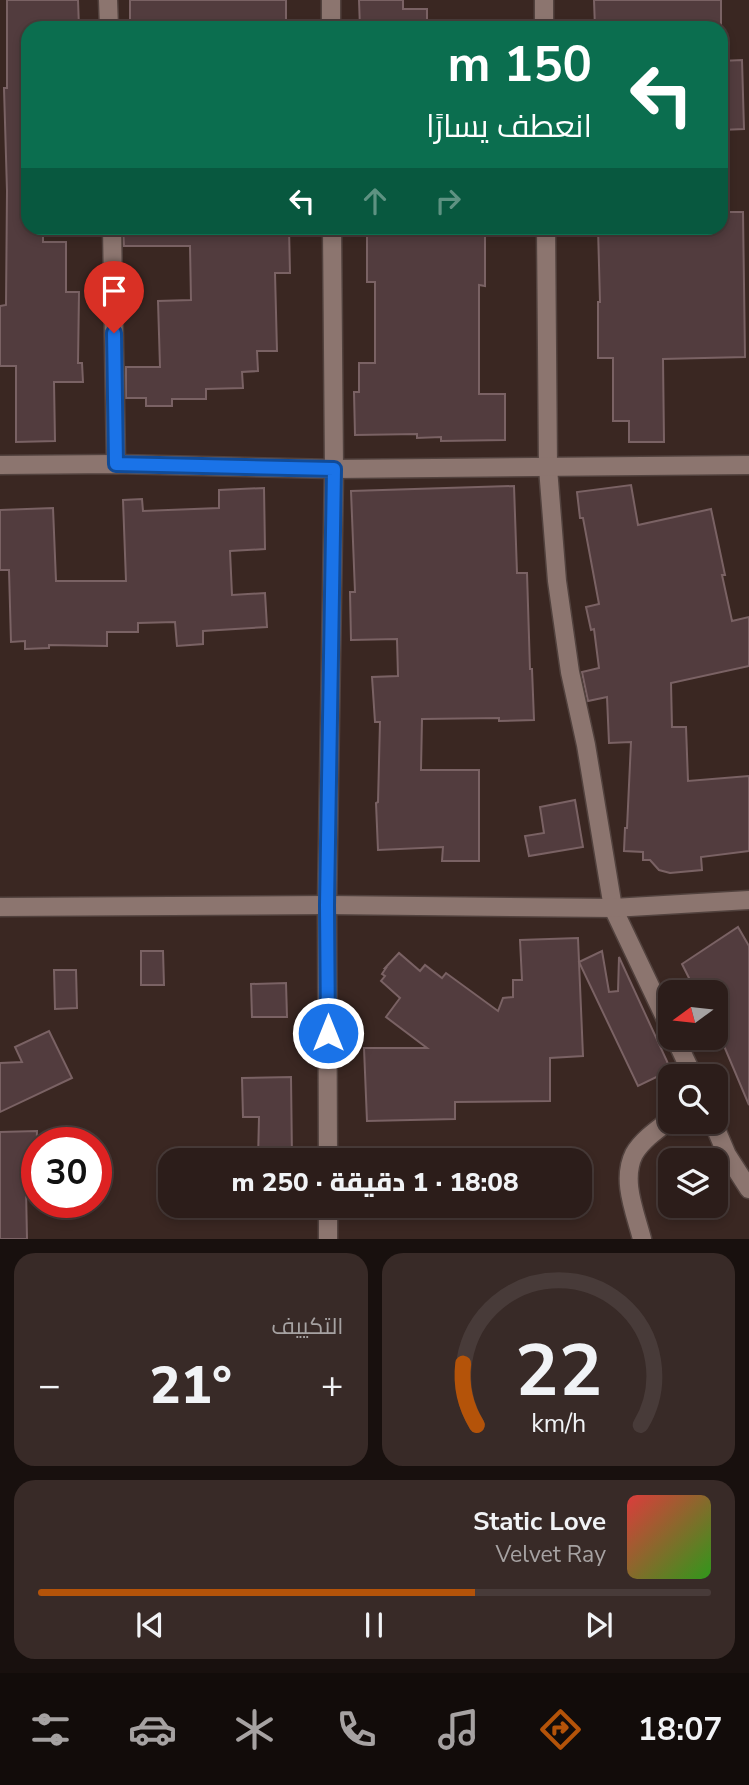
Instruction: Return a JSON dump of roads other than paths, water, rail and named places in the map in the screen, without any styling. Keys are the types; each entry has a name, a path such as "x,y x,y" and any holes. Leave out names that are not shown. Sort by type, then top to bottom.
{"street":[{"path":"108,0 109,21"},
{"path":"331,0 331,21"},
{"path":"544,0 544,21"},
{"path":"112,235 116,464"},
{"path":"328,1148 327,905 334,469 332,235"},
{"path":"546,235 548,468 556,581 613,908 658,1003"},
{"path":"0,465 116,464 334,469 749,465"},
{"path":"0,907 327,905 613,908 749,900"},
{"path":"642,1239 630,1198 628,1174 635,1153 658,1128"},
{"path":"718,1134 727,1155 749,1189"},
{"path":"328,1218 328,1239"}]}
